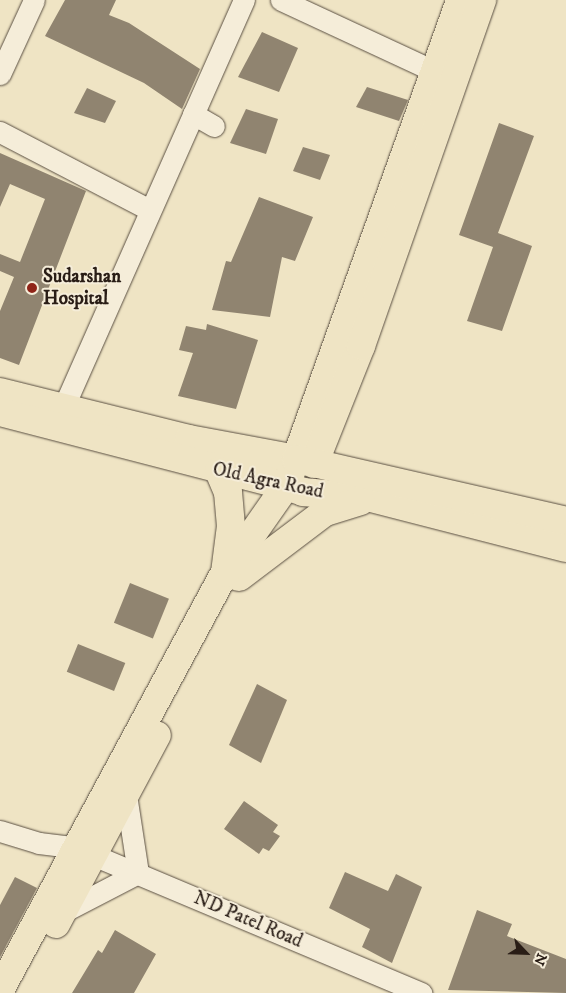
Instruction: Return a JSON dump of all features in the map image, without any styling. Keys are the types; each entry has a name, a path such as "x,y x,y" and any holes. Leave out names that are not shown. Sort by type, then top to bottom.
{"main road":[{"path":"444,77 460,0"},
{"path":"11,981 84,851 232,575 294,489 444,77 482,0"},
{"name":"Old Agra Road","path":"1,401 64,406 189,439 305,462 566,521"},
{"name":"Old Agra Road","path":"1,401 219,471 294,489 371,498 566,548"},
{"path":"11,981 61,913 84,851 126,795 232,575 228,492 219,471"},
{"path":"232,575 326,512 371,498"}],"street":[{"path":"0,74 34,0"},
{"path":"64,406 150,210 185,145 193,114 244,0"},
{"path":"281,0 444,77"},
{"path":"193,114 214,126"},
{"path":"0,132 150,210"},
{"path":"61,913 138,873 126,795"},
{"name":"ND Patel Road","path":"0,831 39,843 84,851 422,993"}],"building":[{"path":"65,0 116,0 109,15 129,23 200,69 182,109 144,83 45,36"},
{"path":"262,32 298,48 279,92 238,77"},
{"path":"367,87 408,100 399,121 356,107"},
{"path":"87,88 116,101 105,123 74,113"},
{"path":"246,109 278,119 266,154 230,143"},
{"path":"499,123 534,136 498,233 532,246 502,331 467,321 493,247 459,235"},
{"path":"303,147 330,155 320,180 293,171"},
{"path":"0,153 86,191 19,365 0,358 0,311 14,277 0,271 0,254 20,262 45,199 10,184 0,207"},
{"path":"259,197 313,217 295,261 282,257 270,317 212,310 226,261 231,262"},
{"path":"207,324 258,340 236,409 178,396 193,353 179,350 186,326 206,330"},
{"path":"130,583 169,599 153,639 114,623"},
{"path":"78,644 125,663 114,691 67,672"},
{"path":"257,684 287,700 261,763 229,745"},
{"path":"244,801 278,825 273,832 280,836 269,851 263,848 259,854 224,829"},
{"path":"345,872 388,891 396,874 422,887 392,963 362,947 370,929 329,908"},
{"path":"15,877 37,888 0,957 0,905"},
{"path":"477,910 512,924 507,936 566,959 566,993 448,990"},
{"path":"115,930 156,954 134,993 72,993 98,950 102,953"}],"place":[{"name":"Sudarshan Hospital","path":"32,288"}]}
